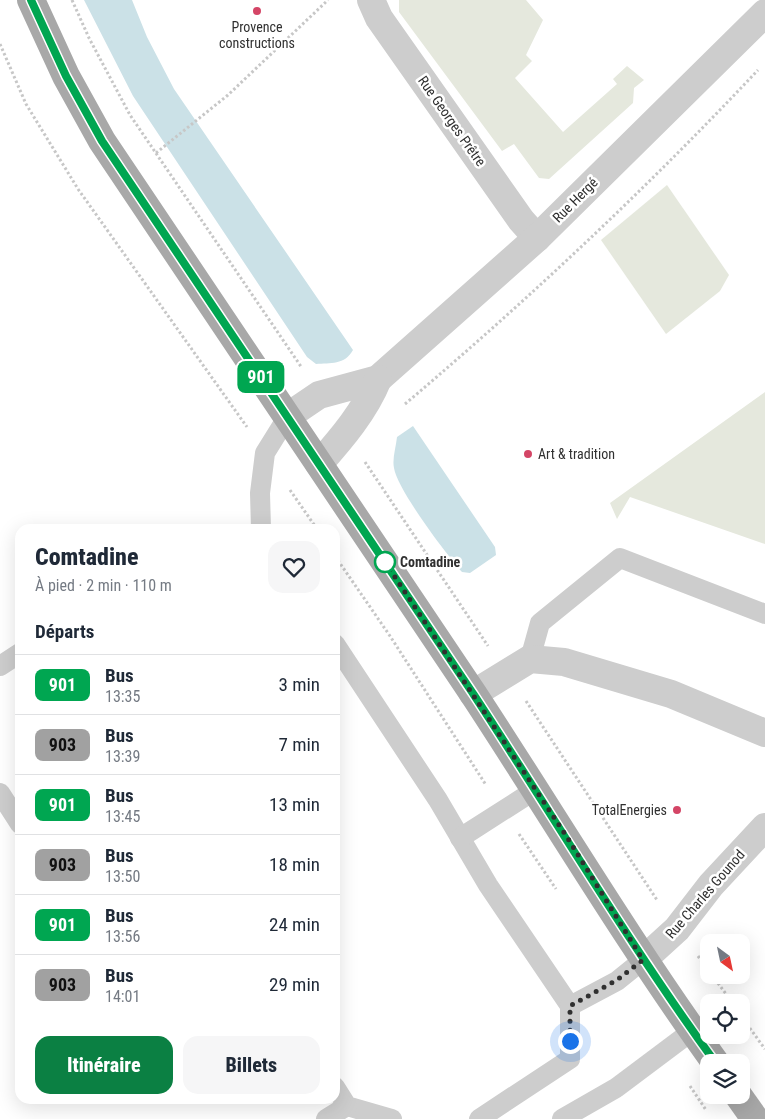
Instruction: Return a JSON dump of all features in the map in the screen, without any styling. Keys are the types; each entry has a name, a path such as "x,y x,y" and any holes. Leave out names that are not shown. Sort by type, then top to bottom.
{"main road":[{"path":"31,0 66,76 102,141 473,694 643,960 709,1054"},
{"path":"744,1104 755,1119"}],"street":[{"name":"Rue Georges Prêtre","path":"371,0 385,26 522,220 537,238"},
{"name":"Rue Hergé","path":"288,416 319,394 378,378 537,238 765,13"},
{"name":"Rue Hergé","path":"319,464 346,433 372,393 378,378"},
{"path":"473,694 530,659 564,662 671,694 765,733"},
{"name":"Rue Charles Gounod","path":"643,960 677,929 711,885 765,827"}],"lane":[{"path":"261,524 260,493 265,453 288,416"},
{"path":"530,659 540,623 620,558 765,614"},
{"path":"340,652 460,838 488,885 570,1006 570,1059 479,1119"},
{"path":"0,666 15,656"},
{"path":"460,838 535,790"},
{"path":"0,793 15,816"},
{"path":"570,1006 617,980 643,960"},
{"path":"562,1119 616,1088 692,1031"},
{"path":"340,1096 347,1106 392,1119"},
{"path":"326,1119 347,1106"}],"path":[{"path":"72,0 89,38 130,115 303,370"},
{"path":"156,153 228,95 328,0"},
{"path":"0,44 26,104 78,189 265,453 313,524"},
{"path":"363,460 490,648"},
{"path":"340,564 557,892"},
{"path":"523,697 658,902"},
{"path":"750,1028 765,1049"},
{"path":"665,1050 707,1111"}],"shaded area":[{"path":"399,0 526,0 543,20 526,55 532,61 515,78 563,132 617,84 613,79 627,66 644,80 634,88 633,103 549,179 539,178 514,144 502,151 399,12"},
{"path":"667,185 729,275 720,291 666,334 601,240"},
{"path":"765,392 765,544 630,497 617,519 610,503"}],"water":[{"path":"84,0 132,0 147,37 174,89 353,350 346,358 332,363 316,364 307,357 133,96"},
{"path":"413,426 495,547 496,555 470,573 462,572 445,551 423,521 397,478 393,461 397,437"}],"bus line":[{"name":"901","path":"31,0 66,76 102,141 473,694 567,837 643,960 709,1054"}],"place":[{"name":"Provence constructions","path":"257,11"},
{"name":"Art & tradition","path":"528,454"},
{"name":"Comtadine","path":"385,562"},
{"name":"TotalEnergies","path":"677,810"}],"route":[{"path":"385,562 567,837 643,960 617,980 570,1006 570,1041"}]}
